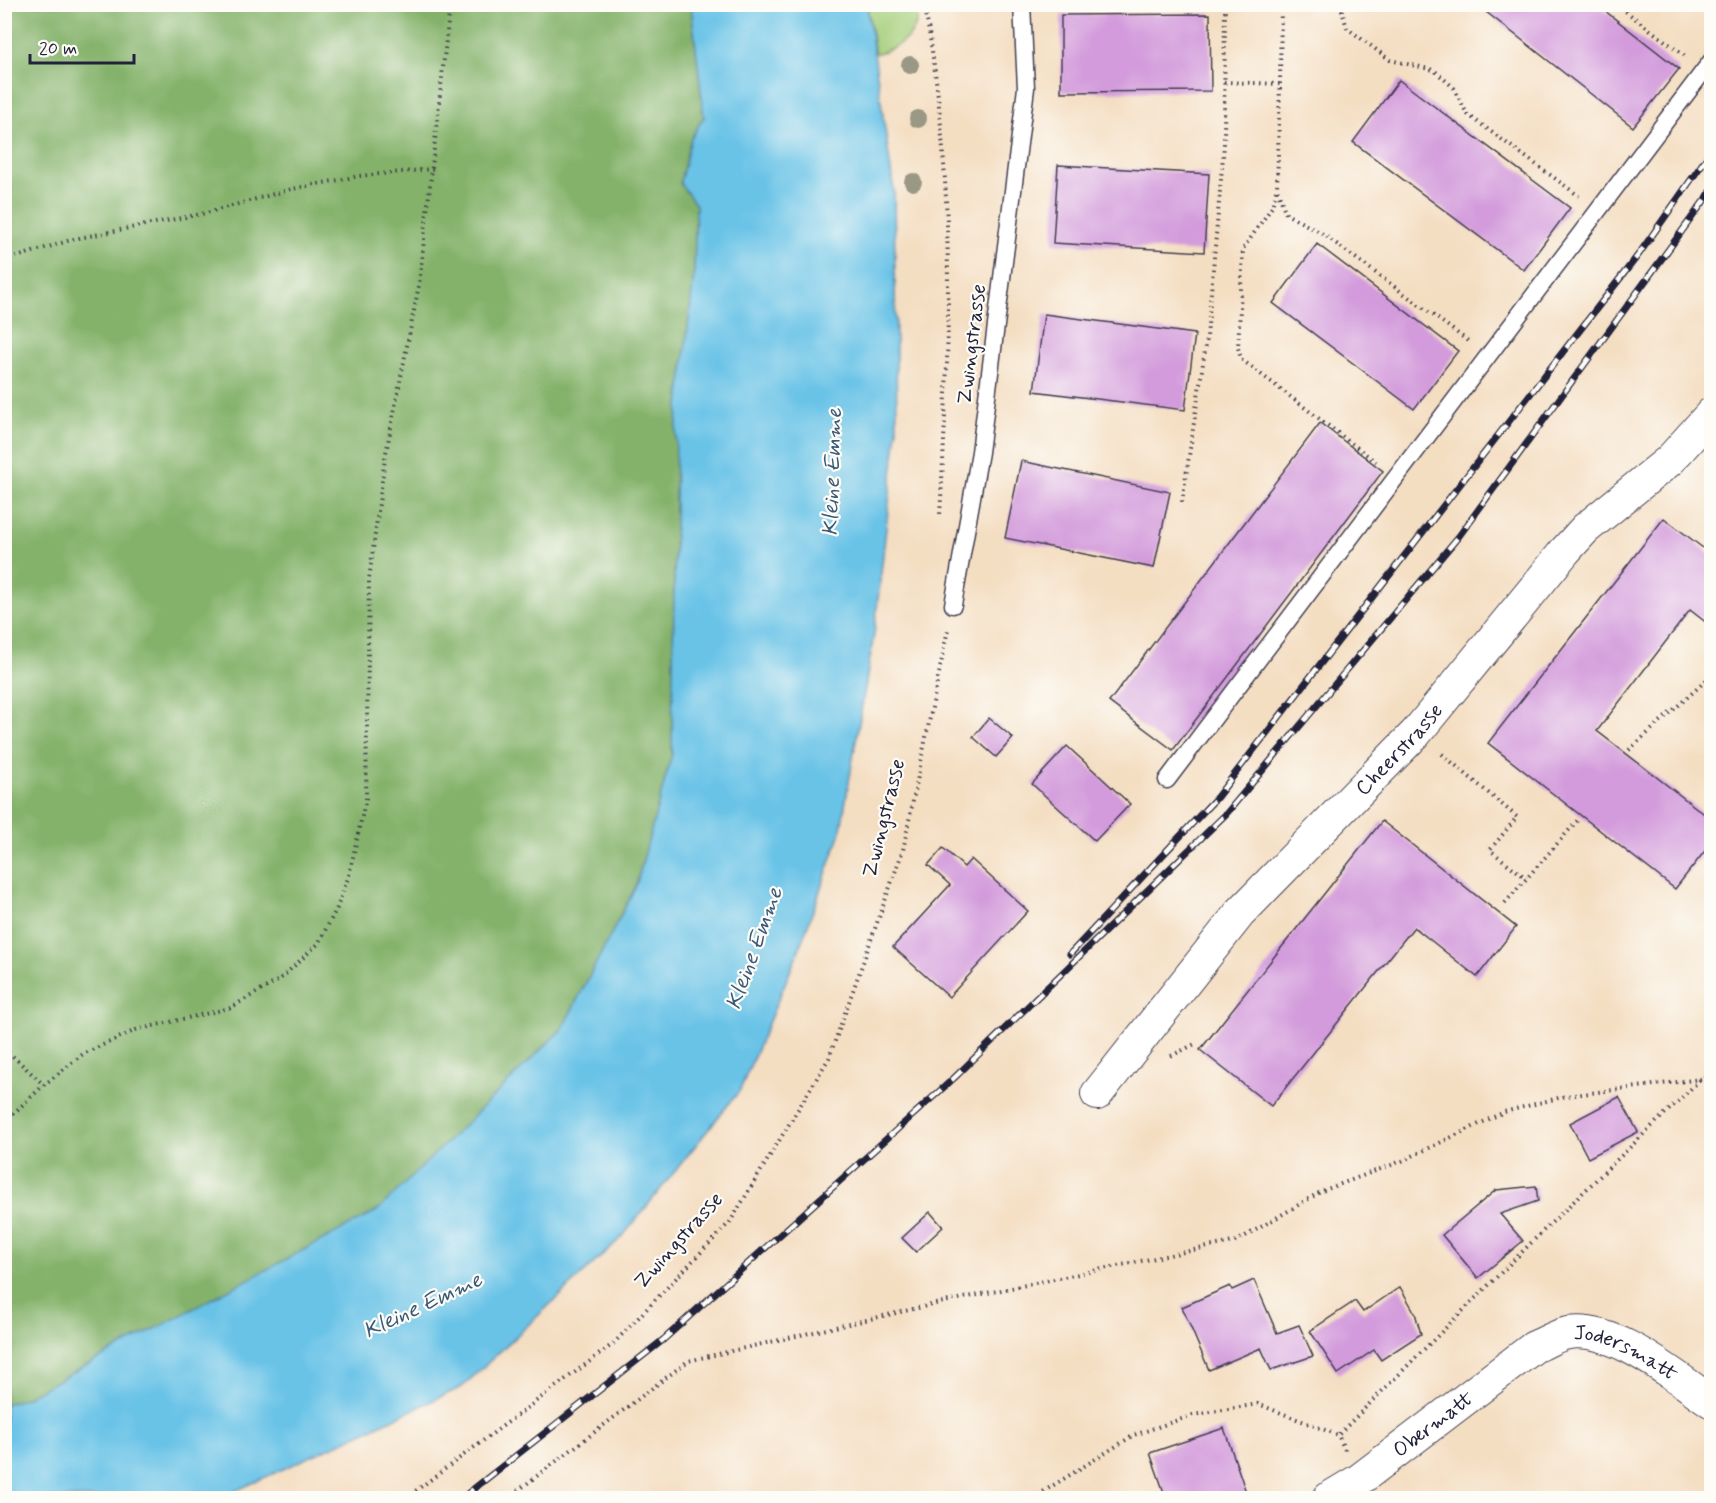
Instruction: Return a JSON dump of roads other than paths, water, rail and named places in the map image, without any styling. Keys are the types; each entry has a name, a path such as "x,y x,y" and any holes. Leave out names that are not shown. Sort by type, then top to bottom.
{"street":[{"name":"Cheerstrasse","path":"1096,1094 1240,913 1416,733 1565,551 1585,529 1670,460 1712,413"},
{"name":"Jodersmatt","path":"1534,1347 1565,1334 1594,1333 1629,1347 1712,1402"},
{"name":"Obermatt","path":"1329,1498 1359,1480 1534,1347"}],"lane":[{"name":"Zwingstrasse","path":"952,605 980,452 1026,88 1022,4"},
{"path":"1167,780 1708,65"}],"water":[{"name":"Kleine Emme","path":"691,5 867,5 894,191 897,431 874,635 840,835 797,955 740,1090 623,1236 462,1387 220,1498 5,1498 5,1404 23,1399 377,1211 562,1029 636,886 672,754 676,432 694,275 696,205 680,183 691,138 704,117"}],"railway":[{"path":"1070,954 1217,797 1639,254 1712,150"},
{"path":"462,1498 663,1340 953,1079 1226,814 1459,536 1712,190"}]}
